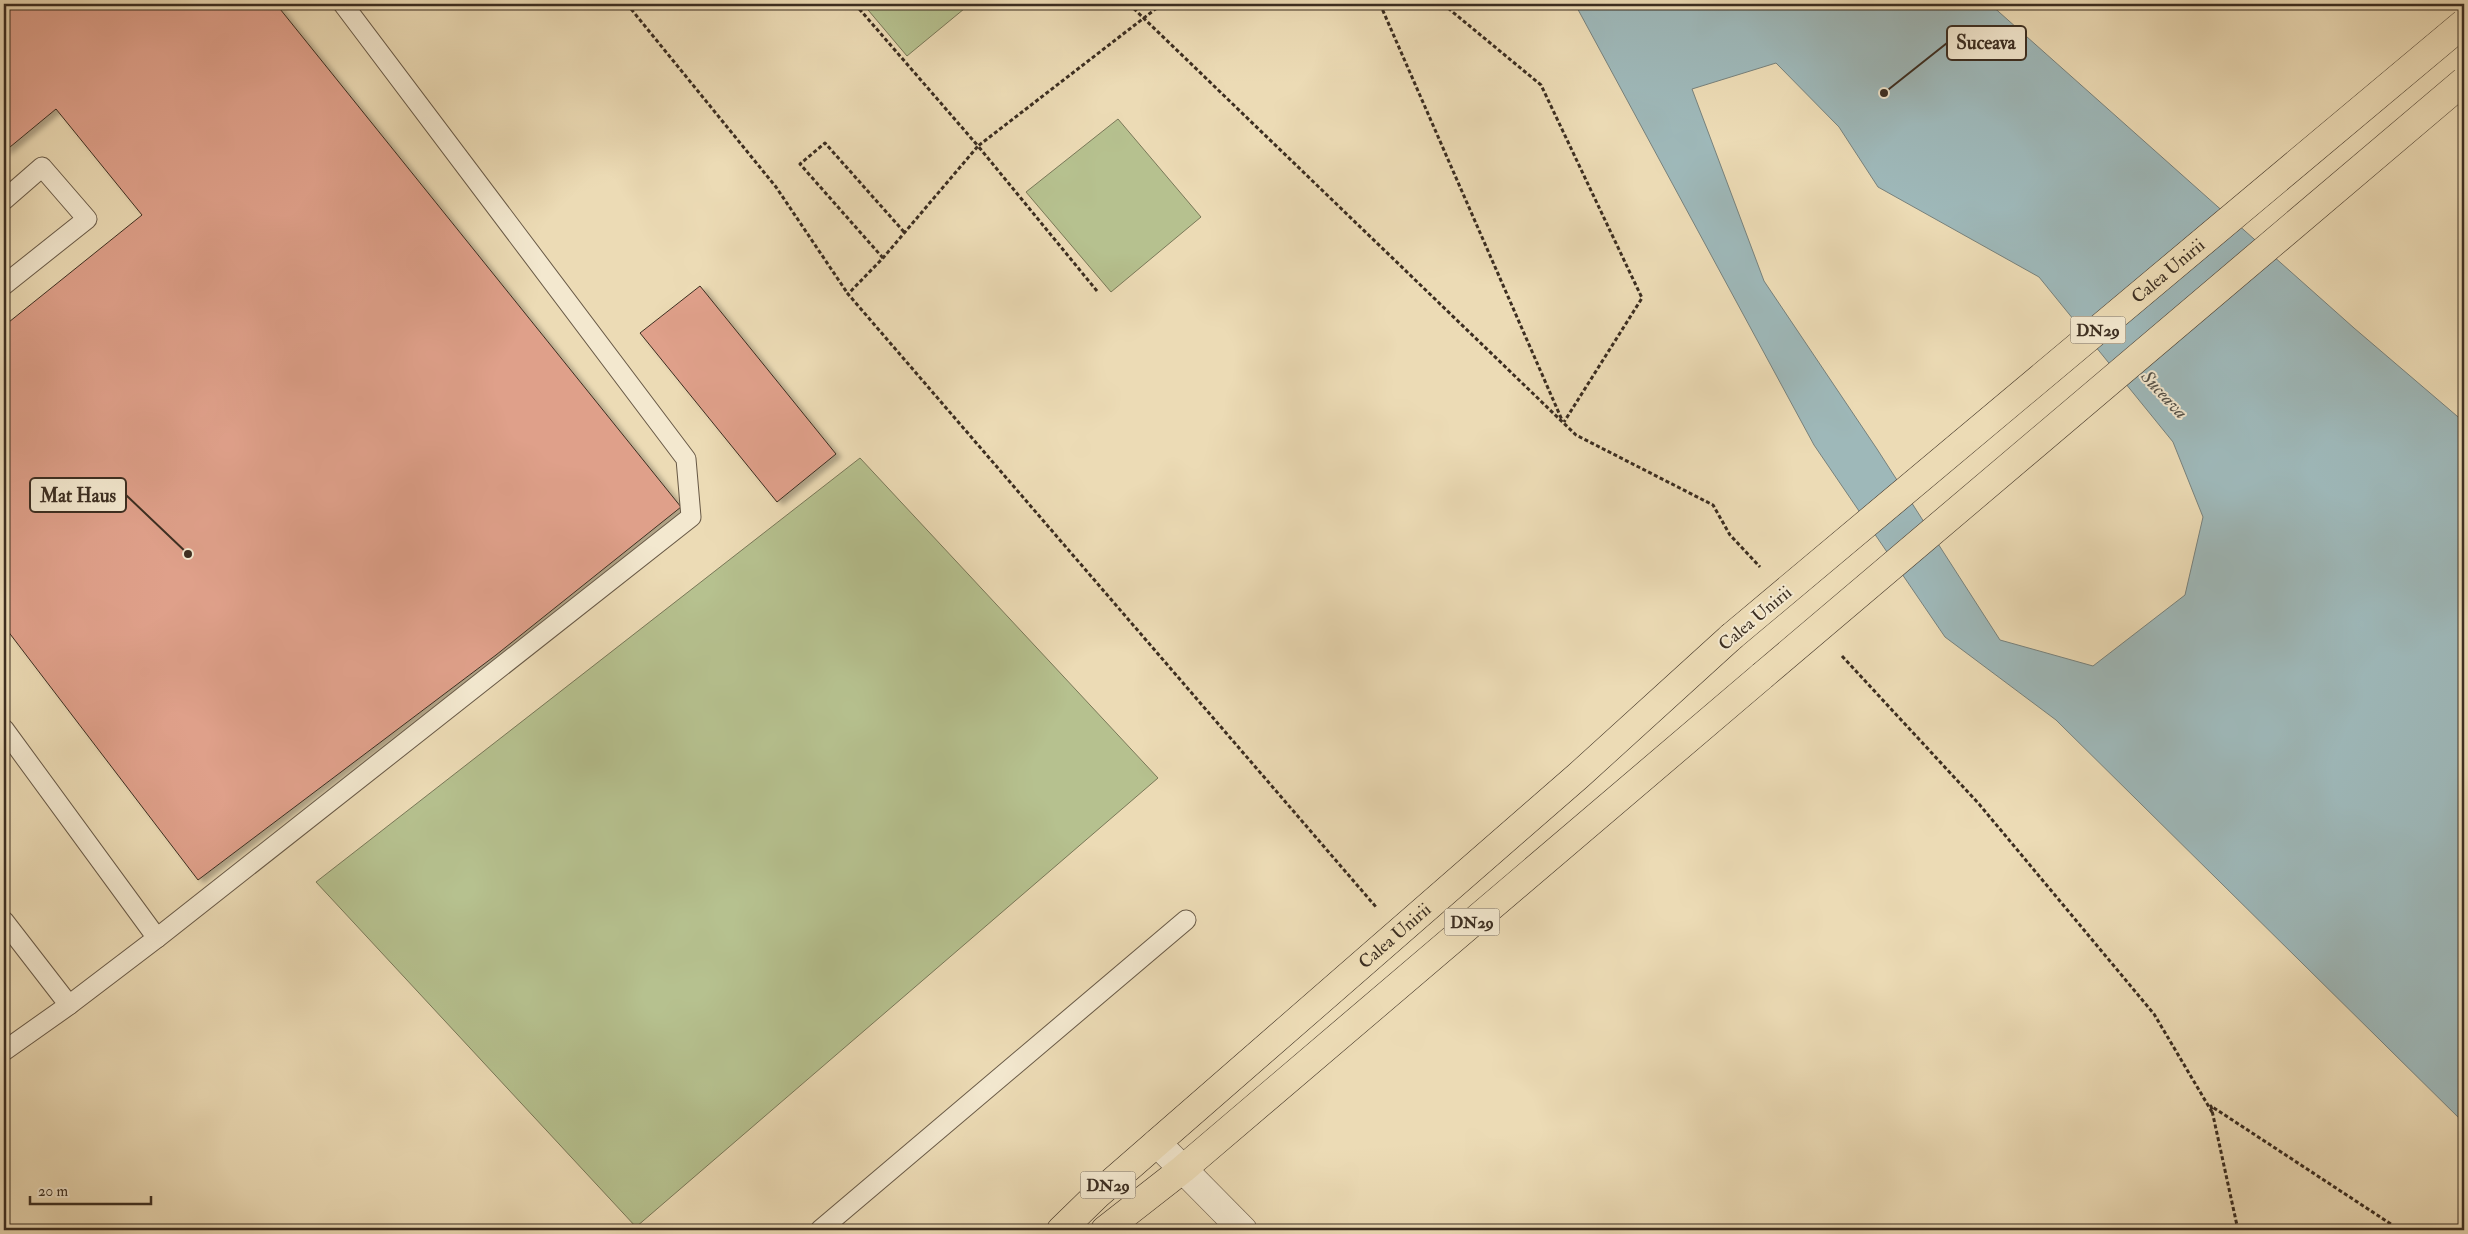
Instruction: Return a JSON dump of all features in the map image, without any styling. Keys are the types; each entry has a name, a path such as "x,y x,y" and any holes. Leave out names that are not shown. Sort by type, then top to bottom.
{"main road":[{"name":"Calea Unirii","path":"1061,1230 1097,1195 1731,637 2464,23"},
{"name":"DN29","path":"1105,1230 1183,1169 2464,81"}],"street":[{"path":"1157,1142 1244,1230"}],"lane":[{"path":"4,1051 69,1005 157,938 691,517 686,459 343,4"},
{"path":"4,200 42,167 87,219 4,285"},
{"path":"4,730 157,938"},
{"path":"820,1230 1186,920"},
{"path":"4,921 69,1005"}],"path":[{"path":"627,4 776,187 848,294 1398,932"},
{"path":"855,4 978,146 1097,291"},
{"path":"1129,4 1576,435 1713,505 1730,535 1764,571"},
{"path":"848,294 884,258 978,146 1162,4"},
{"path":"1380,4 1564,422"},
{"path":"1443,4 1541,85 1642,298 1564,422"},
{"path":"884,258 800,164 825,143 905,233"},
{"path":"1838,651 1979,804 2154,1014 2212,1112"},
{"path":"2238,1230 2211,1106 2400,1230"}],"green space":[{"path":"863,4 970,4 907,56"},
{"path":"1118,119 1201,217 1111,292 1026,192"},
{"path":"860,458 1158,778 636,1227 316,882"}],"water":[{"path":"1575,4 1990,4 2354,328 2464,422 2464,1123 2056,720 1945,637 1814,445","holes":["1776,63 1839,127 1878,187 2039,277 2173,442 2203,517 2185,595 2093,666 2000,640 1877,449 1764,281 1692,89"]}],"building":[{"path":"4,4 276,4 681,507 496,655 198,880 4,626 4,326 142,215 56,109 4,152"},
{"path":"700,286 836,454 777,502 640,333"}],"place":[{"name":"Suceava","path":"1884,93"},
{"name":"Mat Haus","path":"188,554"}]}
